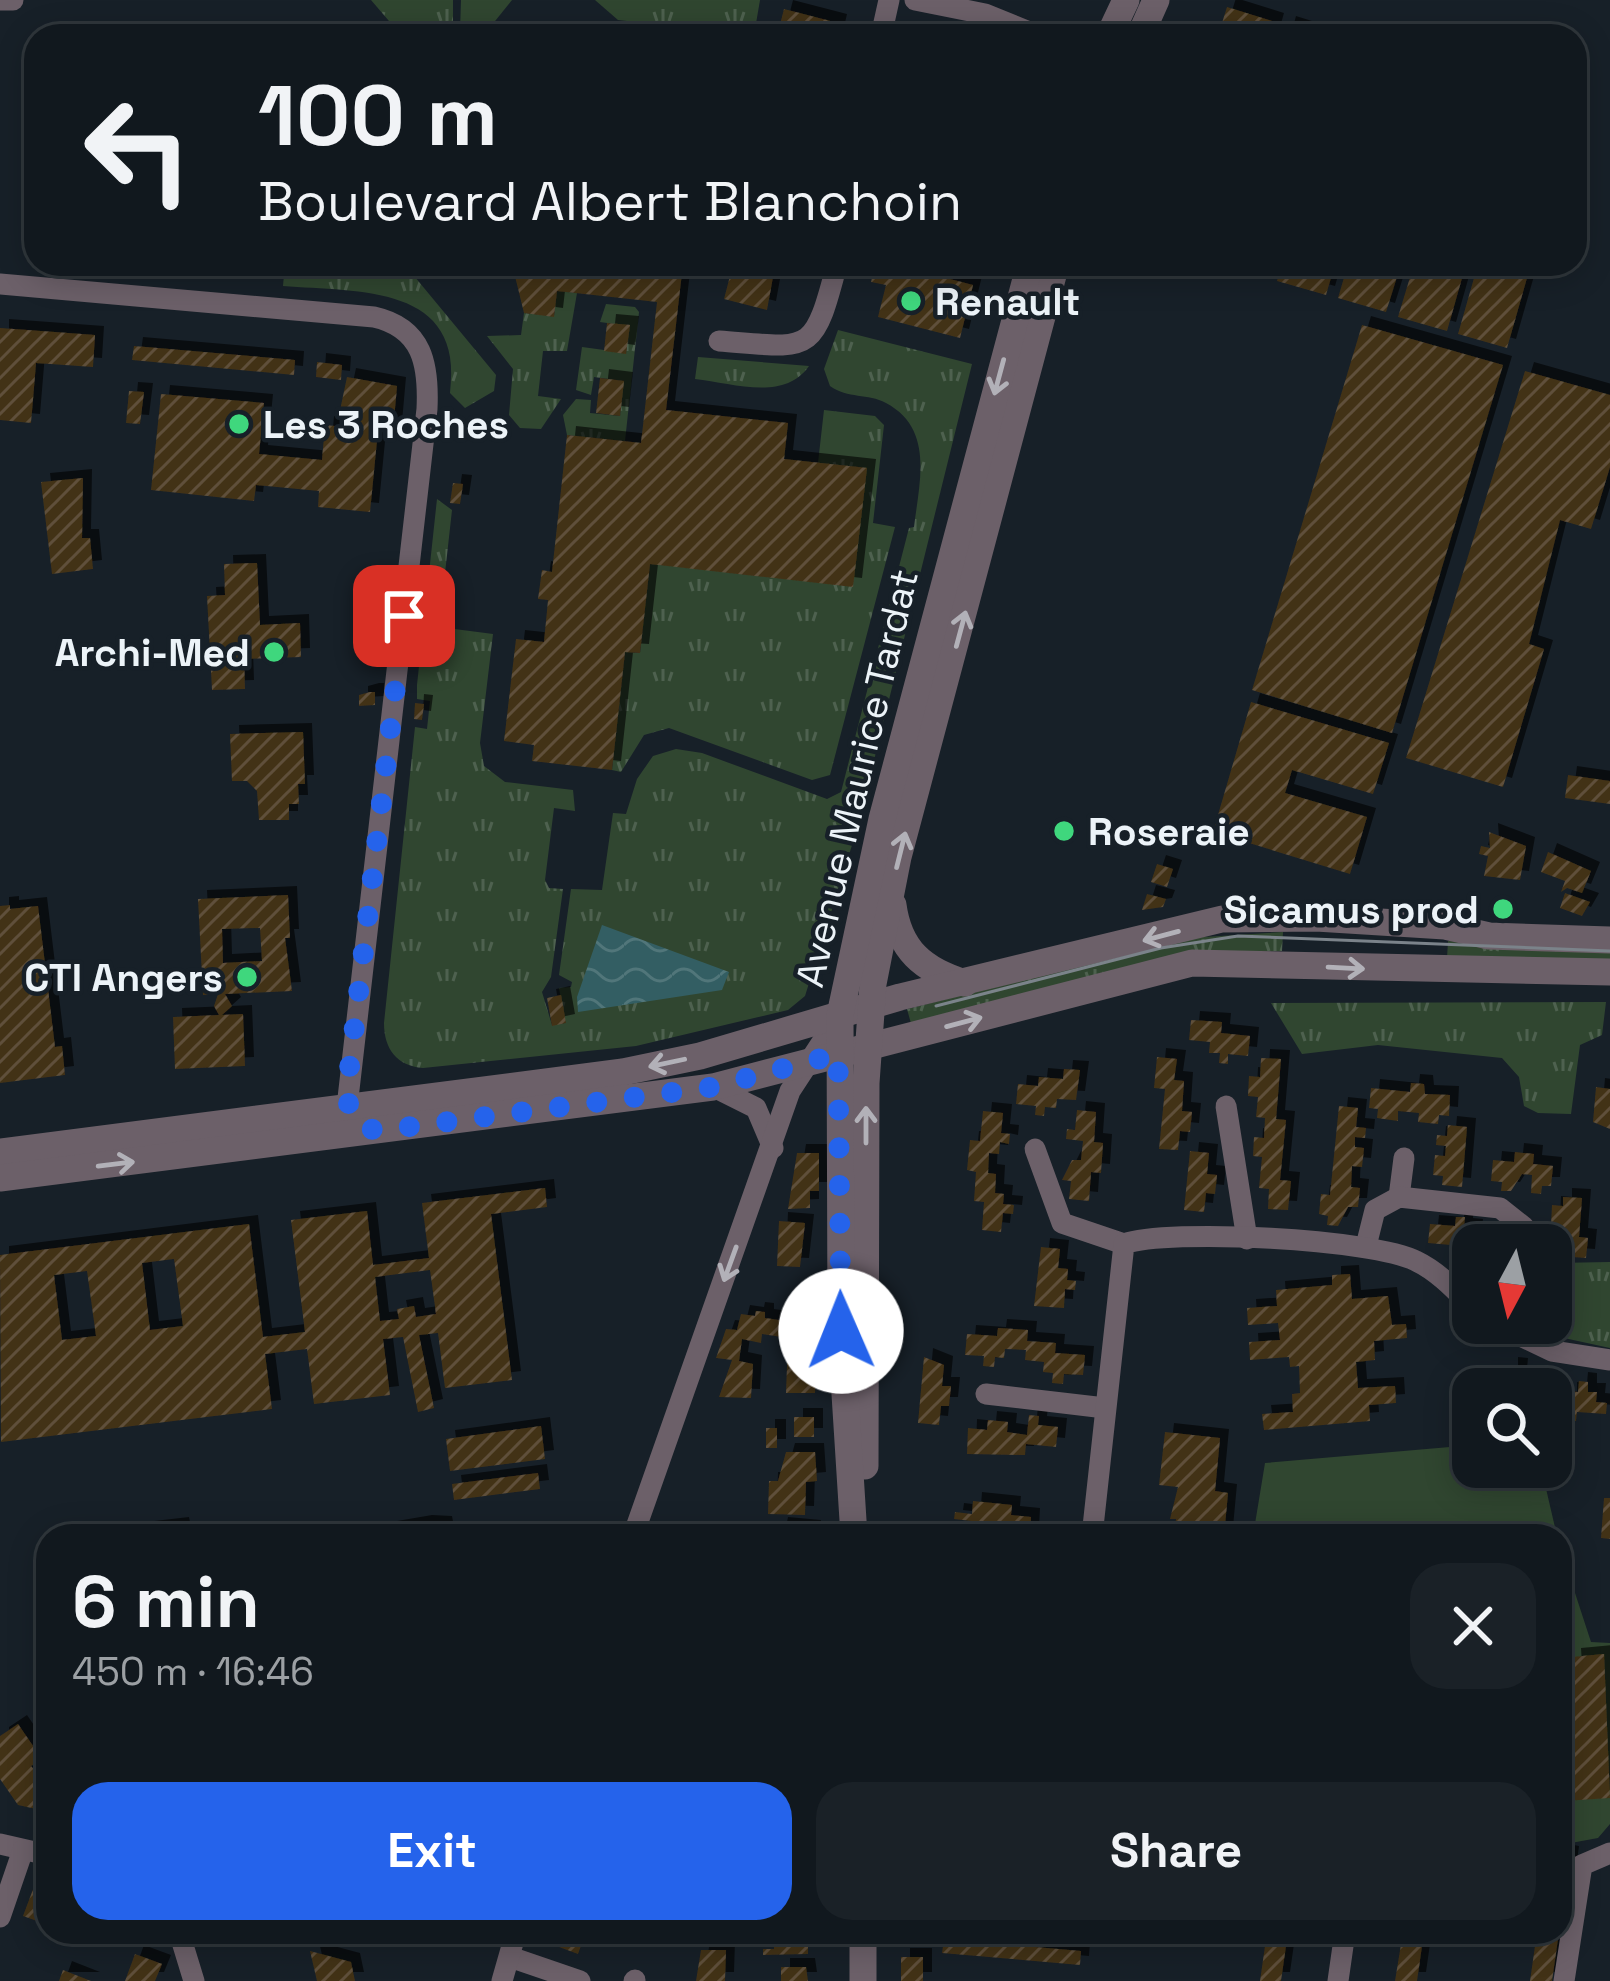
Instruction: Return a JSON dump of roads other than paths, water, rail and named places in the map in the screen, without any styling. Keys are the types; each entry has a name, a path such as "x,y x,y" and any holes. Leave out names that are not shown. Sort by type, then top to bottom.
{"street":[{"path":"0,0 13,0"},
{"path":"915,0 985,14 1010,24"},
{"path":"718,341 784,346 810,338 821,324 834,276"},
{"name":"Avenue Maurice Tardat","path":"864,1524 852,1051 840,1015 882,819 1027,276"},
{"name":"Avenue Maurice Tardat","path":"853,1524 841,1331 852,1051 872,1006 891,895 1053,276"},
{"path":"0,284 374,317 398,326 423,353 429,376 426,424 347,1107 356,1122 376,1131"},
{"path":"891,895 898,932 910,953 938,973 965,983"},
{"path":"0,1152 623,1072 1222,919 1316,918 1445,926 1489,936 1610,940"},
{"path":"0,1178 713,1087 1192,963 1610,972"},
{"path":"637,1524 806,1063 840,1015"},
{"path":"713,1087 756,1108 773,1148"},
{"path":"1226,1106 1246,1239"},
{"path":"283,1143 330,1123 347,1107"},
{"path":"0,1138 32,1135 61,1144"},
{"path":"1035,1148 1062,1223 1124,1244 1143,1237 1366,1246 1418,1262 1452,1290"},
{"path":"1399,1197 1404,1158"},
{"path":"1366,1246 1375,1210 1399,1197 1500,1208 1520,1224"},
{"path":"1093,1524 1124,1244"},
{"path":"1537,1344 1552,1351 1610,1360"},
{"path":"986,1394 1106,1408"},
{"path":"0,1844 36,1853"},
{"path":"0,1917 23,1850"},
{"path":"1572,1929 1582,1865 1610,1853"},
{"path":"182,1944 194,1981"},
{"path":"502,1981 513,1944"},
{"path":"863,1944 863,1981"},
{"path":"1338,1981 1343,1944"},
{"path":"1564,1981 1570,1944"},
{"path":"510,1957 580,1981"}],"water":[{"path":"602,925 729,972 722,990 578,1012 577,997"}],"tram line":[{"path":"936,1006 1161,948 1238,936 1610,951"}],"place":[{"name":"Renault","path":"911,301"},
{"name":"Les 3 Roches","path":"239,424"},
{"name":"Archi-Med","path":"274,652"},
{"name":"Roseraie","path":"1064,831"},
{"name":"Sicamus prod","path":"1503,909"},
{"name":"CTI Angers","path":"247,977"}]}
